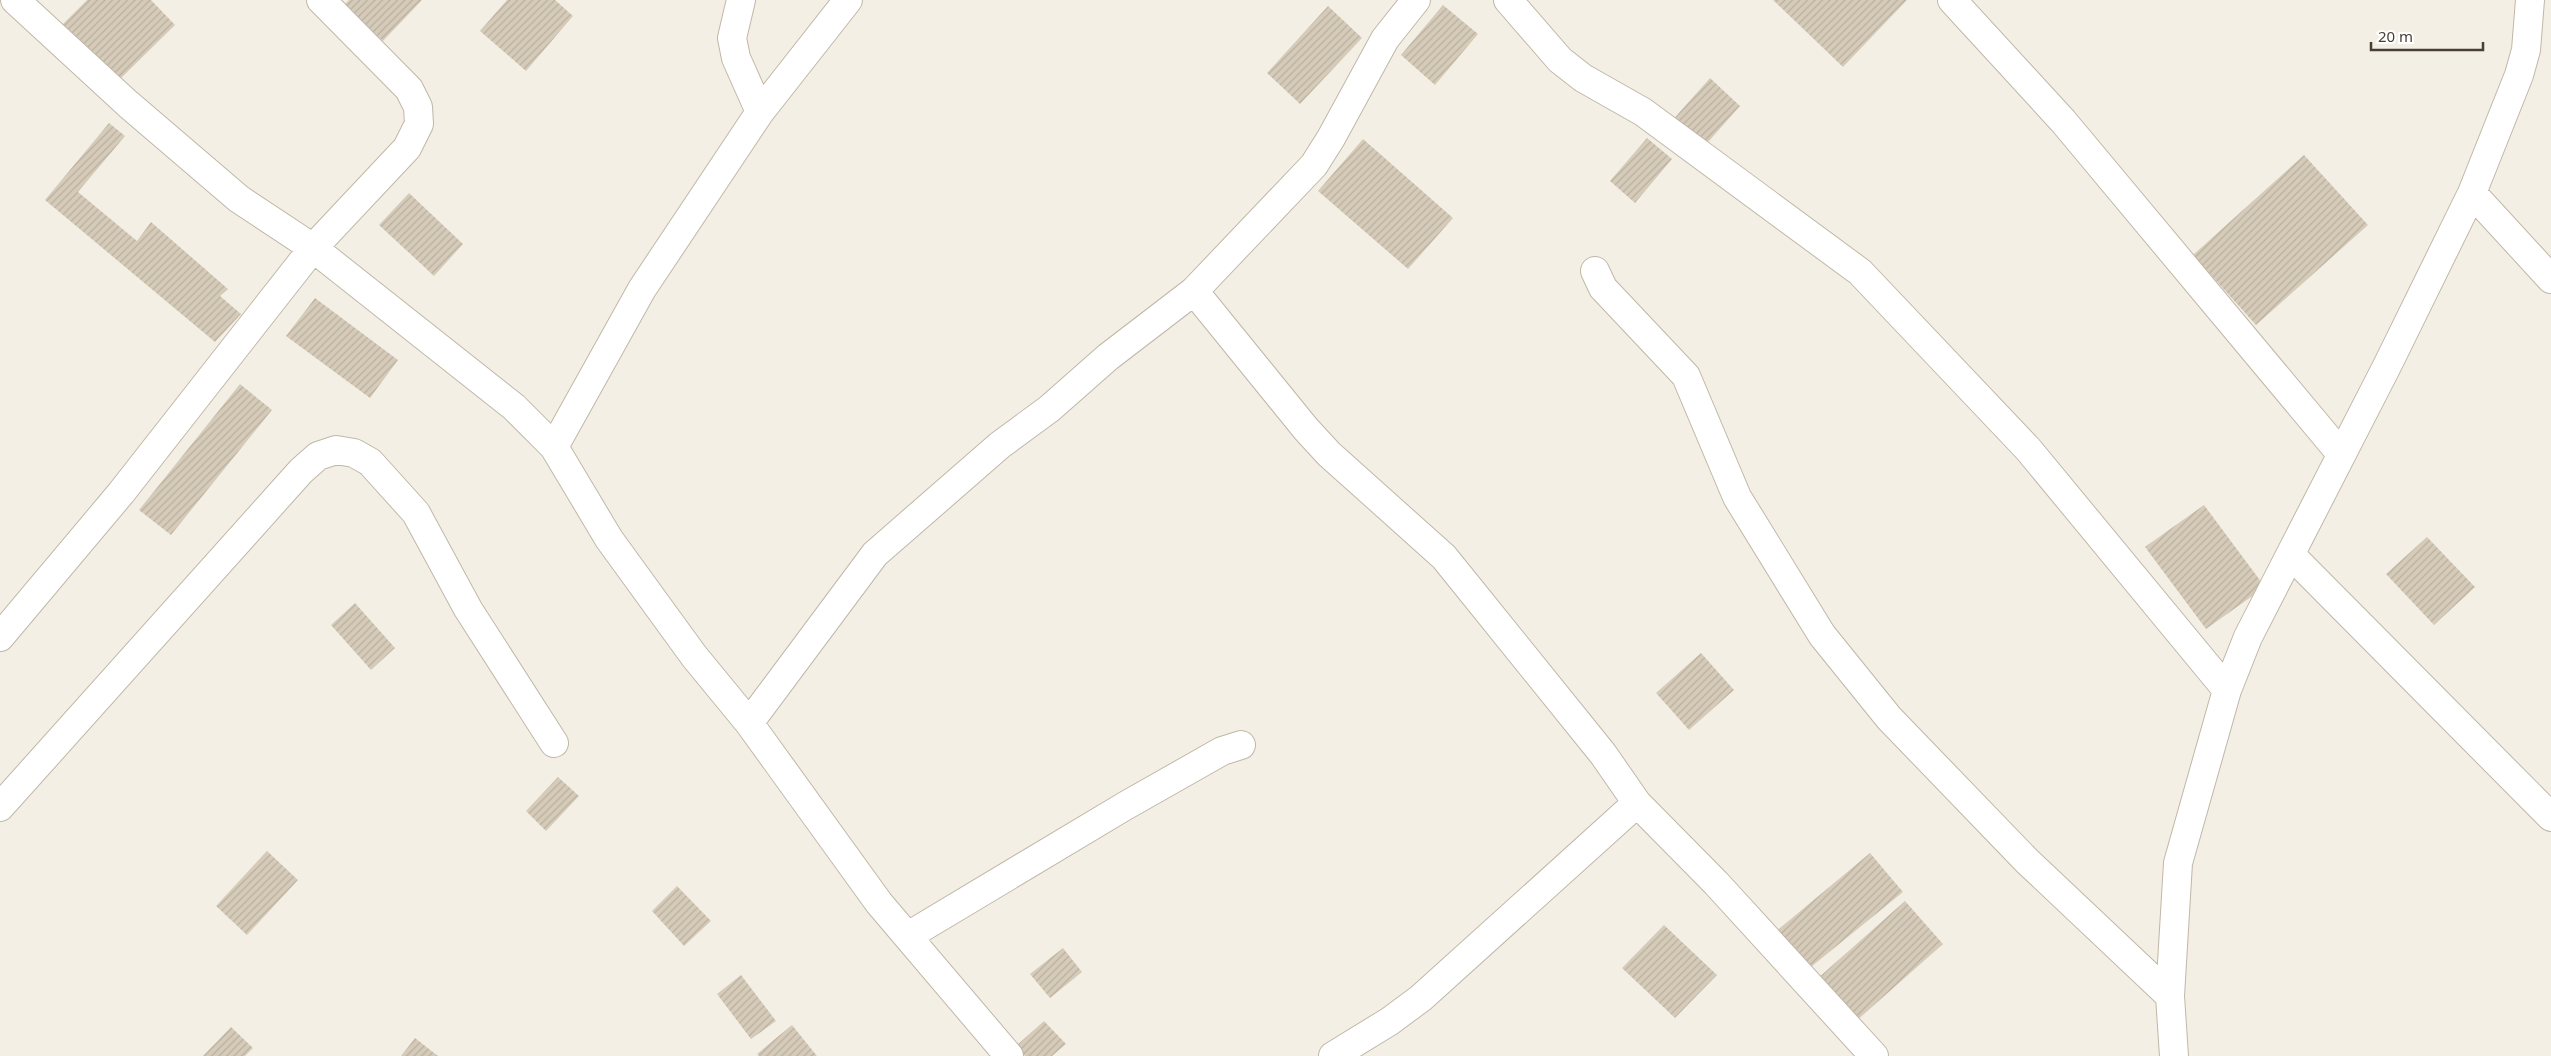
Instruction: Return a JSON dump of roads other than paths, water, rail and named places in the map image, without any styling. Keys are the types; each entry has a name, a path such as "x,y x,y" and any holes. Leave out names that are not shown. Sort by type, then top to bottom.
{"street":[{"path":"15,0 128,104 240,199 313,248 514,407 554,447 609,539 694,656 749,723 879,902 1010,1056"},
{"path":"0,638 128,485 313,248 407,148 419,124 418,107 409,89 321,0"},
{"path":"741,0 732,38 736,58 760,112"},
{"path":"554,447 642,289 760,112 848,0"},
{"path":"749,723 875,554 1000,446 1049,409 1108,357 1194,291 1314,165 1331,138 1385,39 1416,0"},
{"path":"1508,0 1560,60 1583,78 1643,112 1860,272 2028,449 2227,690"},
{"path":"1952,0 2063,121 2341,454"},
{"path":"2174,1056 2170,996 2178,863 2227,690 2248,637 2291,555 2472,192 2519,74 2526,50 2530,0"},
{"path":"2472,192 2551,279"},
{"path":"1595,271 1603,288 1686,376 1737,497 1822,635 1890,718 2027,861 2170,996"},
{"path":"1194,291 1306,429 1329,454 1444,557 1603,754 1637,803 1716,883 1874,1056"},
{"path":"0,807 301,471 318,456 336,450 354,453 370,462 416,513 472,616 554,743"},
{"path":"2291,555 2551,817"},
{"path":"908,936 1125,806 1222,751 1241,745"},
{"path":"1333,1056 1390,1021 1421,998 1637,803"}]}
